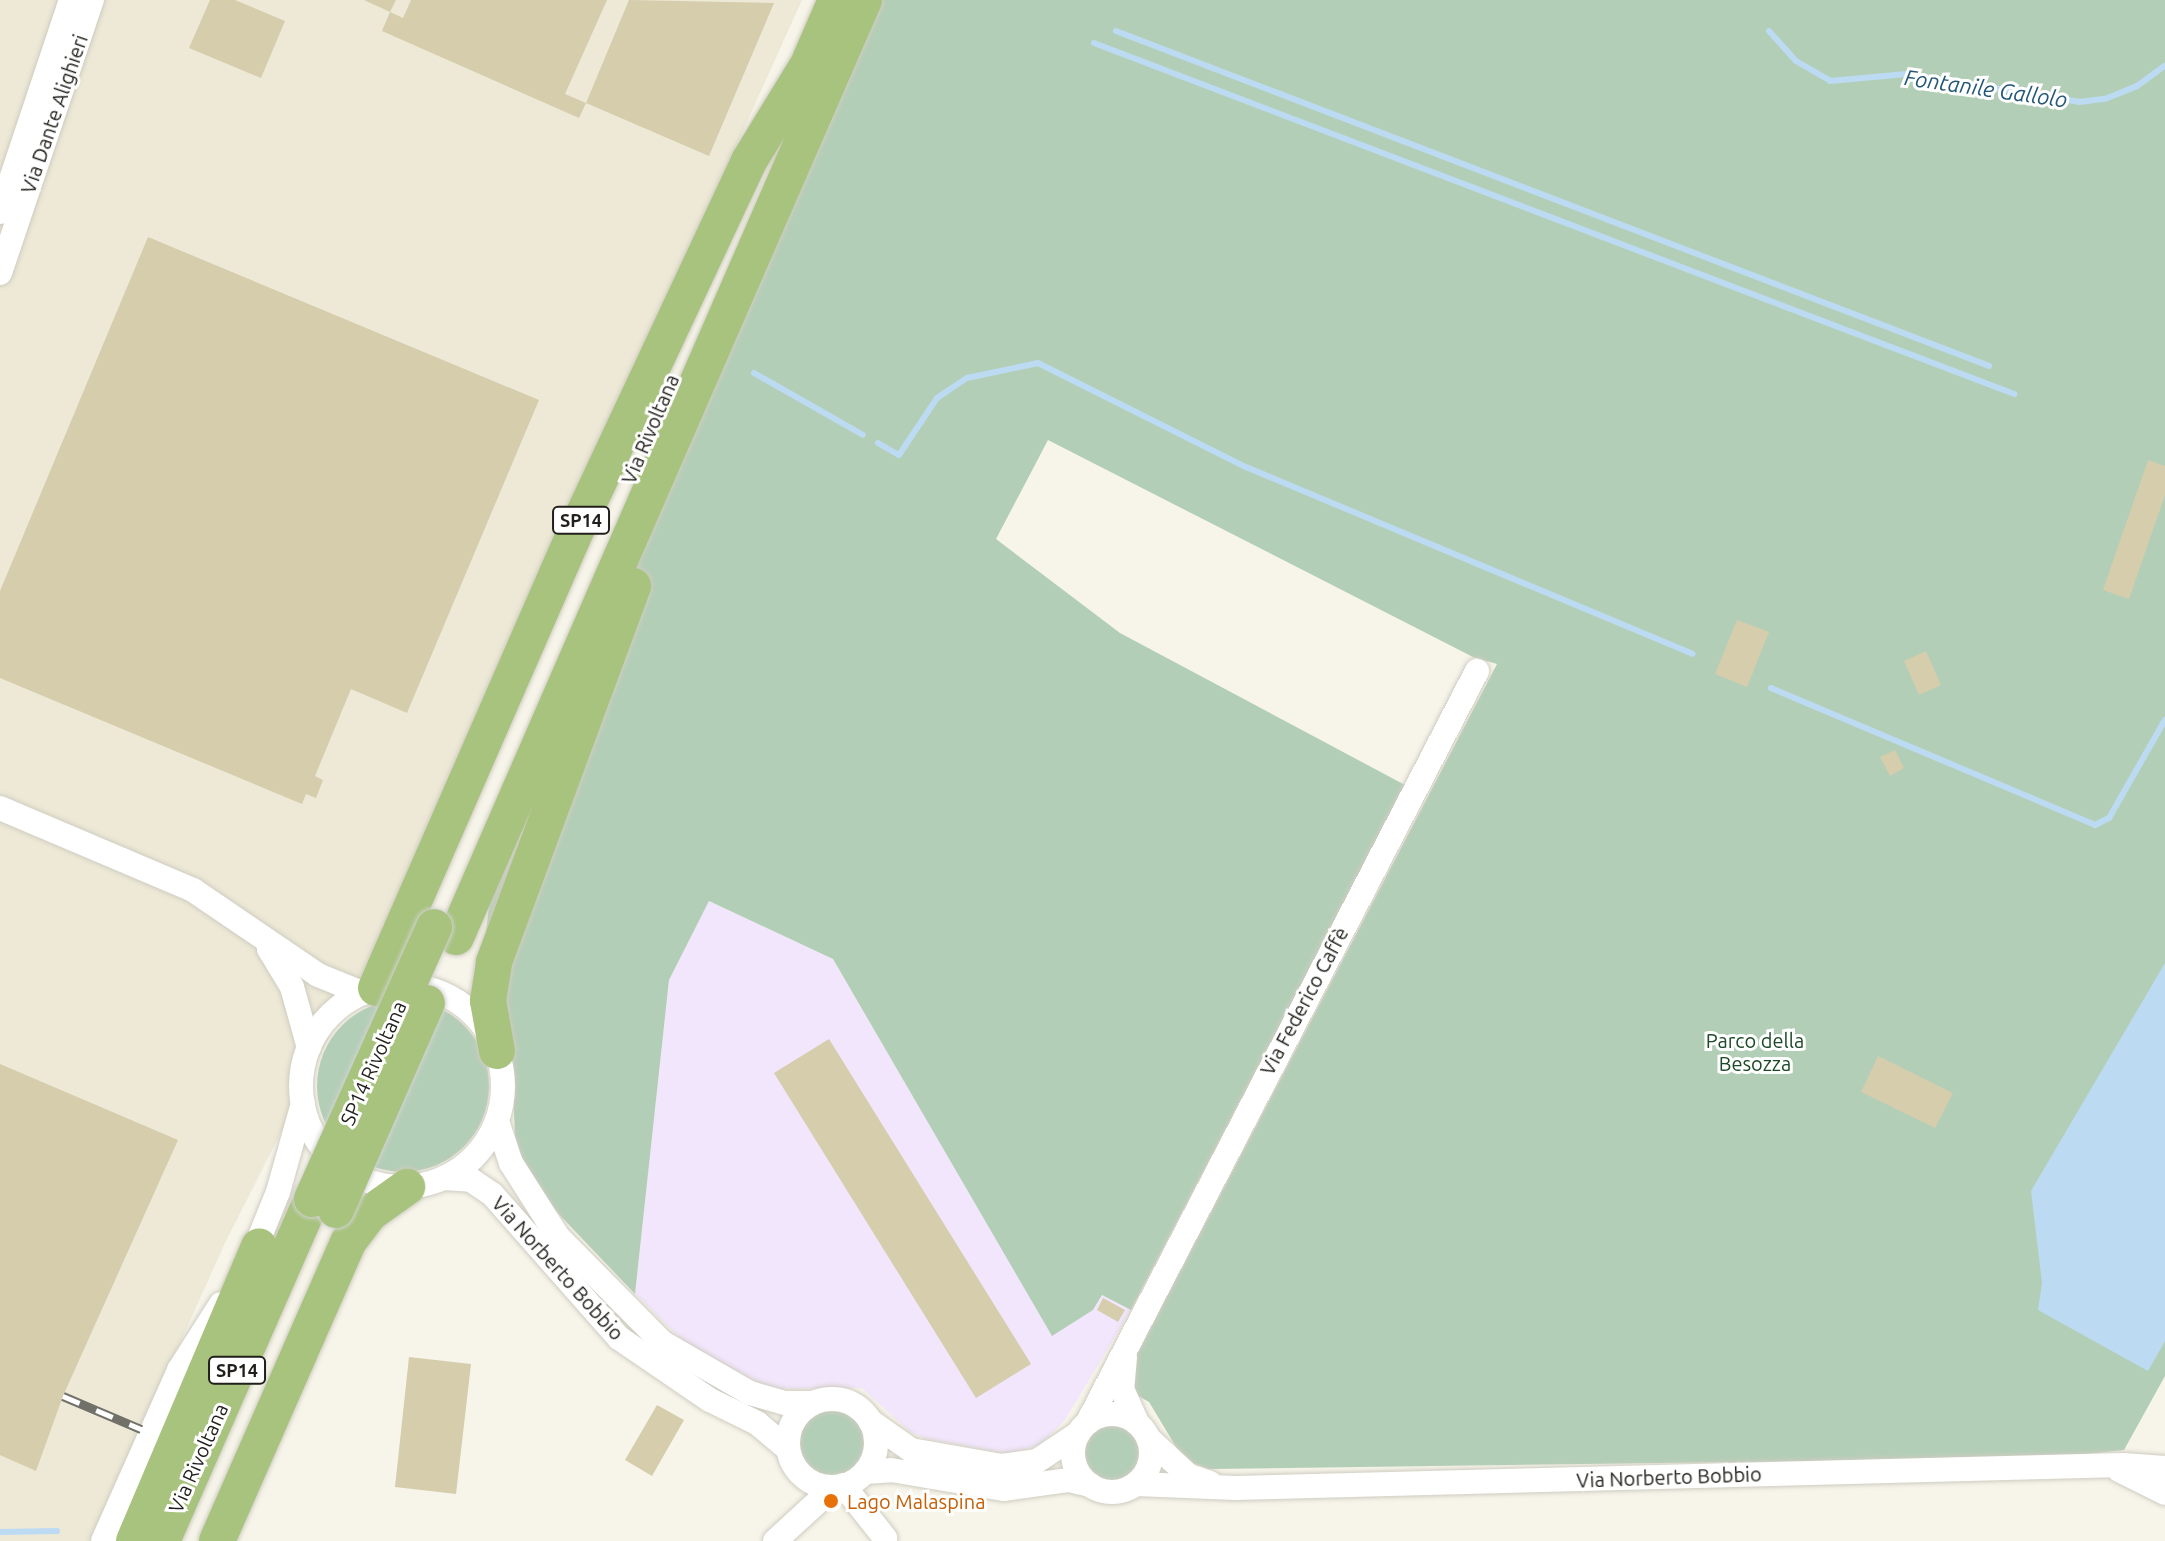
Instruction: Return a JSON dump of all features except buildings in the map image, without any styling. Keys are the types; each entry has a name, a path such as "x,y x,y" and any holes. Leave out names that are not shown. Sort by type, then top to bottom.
{"highway":[{"name":"SP14","path":"369,990 572,539 749,161 809,63 836,0"},
{"name":"SP14","path":"497,1051 488,1001 494,962 682,455 793,192 818,104 864,0"},
{"name":"Via Rivoltana","path":"445,932 809,63"},
{"name":"Via Rivoltana","path":"445,932 818,104"},
{"name":"SP14 Rivoltana","path":"324,1205 445,932"},
{"name":"SP14","path":"217,1541 349,1241 369,1214 407,1187"},
{"name":"Via Rivoltana","path":"162,1541 324,1205"},
{"name":"Via Rivoltana","path":"190,1541 324,1205"},
{"name":"SP14","path":"134,1541 259,1246"}],"street":[{"name":"Via Dante Alighieri","path":"0,212 71,0"},
{"name":"Via Dante Alighieri","path":"0,273 92,0"},
{"name":"Via Federico Caffè","path":"1131,1332 1477,671"},
{"name":"Via Norberto Bobbio","path":"0,808 193,890 318,975 369,990 415,985 452,998 477,1017 497,1051 503,1090 497,1121 476,1154 444,1178"},
{"name":"Via Norberto Bobbio","path":"253,928 285,970 309,1048 303,1103 316,1139 336,1162 369,1181 407,1187 444,1178 471,1180 492,1194 619,1338 710,1400 757,1423 788,1449 802,1475 850,1480 891,1470 1003,1489 1069,1480 1113,1492 1136,1484 1236,1488 2102,1465 2165,1468"},
{"name":"Via Norberto Bobbio","path":"309,1048 333,1012 369,990"},
{"name":"SP14","path":"259,1246 303,1103"},
{"name":"Via Norberto Bobbio","path":"497,1121 511,1163 558,1237 663,1343 750,1393 786,1403 841,1400 911,1450 1002,1466 1037,1461 1083,1427 1112,1414 1142,1430 1189,1476 1236,1488"},
{"path":"103,1541 179,1370 259,1246"},
{"path":"1090,1485 1076,1467 1083,1427 1131,1332"},
{"path":"1131,1332 1120,1378 1142,1430 1150,1463 1136,1484"},
{"path":"788,1449 791,1427 813,1403"},
{"path":"775,1541 850,1480 874,1453 870,1421"},
{"name":"Via Norberto Bobbio","path":"2102,1465 2165,1493"}],"shaded area":[{"path":"0,0 802,0 374,949 225,1243 91,1541 0,1541"},
{"path":"709,901 833,959 1052,1335 1093,1310 1102,1295 1131,1310 1065,1420 1040,1445 1009,1454 927,1439 910,1432 862,1388 772,1389 713,1361 681,1339 635,1294 669,980"}],"green space":[{"name":"Parco della Besozza","path":"873,0 2165,0 2165,1376 2124,1450 2047,1458 1209,1469 1184,1460 1149,1402 1135,1394 1129,1380 1133,1362 1497,664 1473,657 1048,440 996,539 1120,633 1405,785 1131,1310 1102,1295 1093,1310 1052,1336 833,959 709,901 669,980 635,1294 551,1206 527,1173 515,1137 512,1066 484,954 489,905"},
{"path":"403,1000 436,1007 464,1025 482,1053 489,1086 482,1119 464,1147 436,1165 403,1172 370,1165 342,1147 324,1119 317,1086 324,1053 342,1025 370,1007"},
{"path":"825,1410 839,1410 851,1415 860,1424 865,1443 863,1456 856,1467 839,1476 825,1476 813,1471 804,1462 799,1450 799,1436 804,1424 813,1415"},
{"path":"1112,1424 1123,1426 1132,1433 1139,1442 1139,1464 1132,1473 1123,1480 1112,1482 1101,1480 1092,1473 1085,1464 1083,1453 1085,1442 1092,1433 1101,1426"}],"water":[{"path":"2165,963 2165,1341 2148,1371 2038,1310 2042,1283 2031,1191"}],"waterway":[{"path":"1116,31 1989,366"},
{"name":"Fontanile Gallolo","path":"1769,31 1796,61 1830,81 1907,74 2079,102 2105,99 2137,86 2165,66"},
{"path":"1094,43 2014,394"},
{"path":"878,443 899,455 937,398 967,378 1038,363 1246,467 1692,654"},
{"path":"754,373 863,435"},
{"path":"1771,688 2095,825 2109,818 2165,720"},
{"path":"0,1532 57,1531"}],"railway":[{"path":"63,1396 141,1429"}],"place":[{"name":"Lago Malaspina","path":"831,1501"}]}
